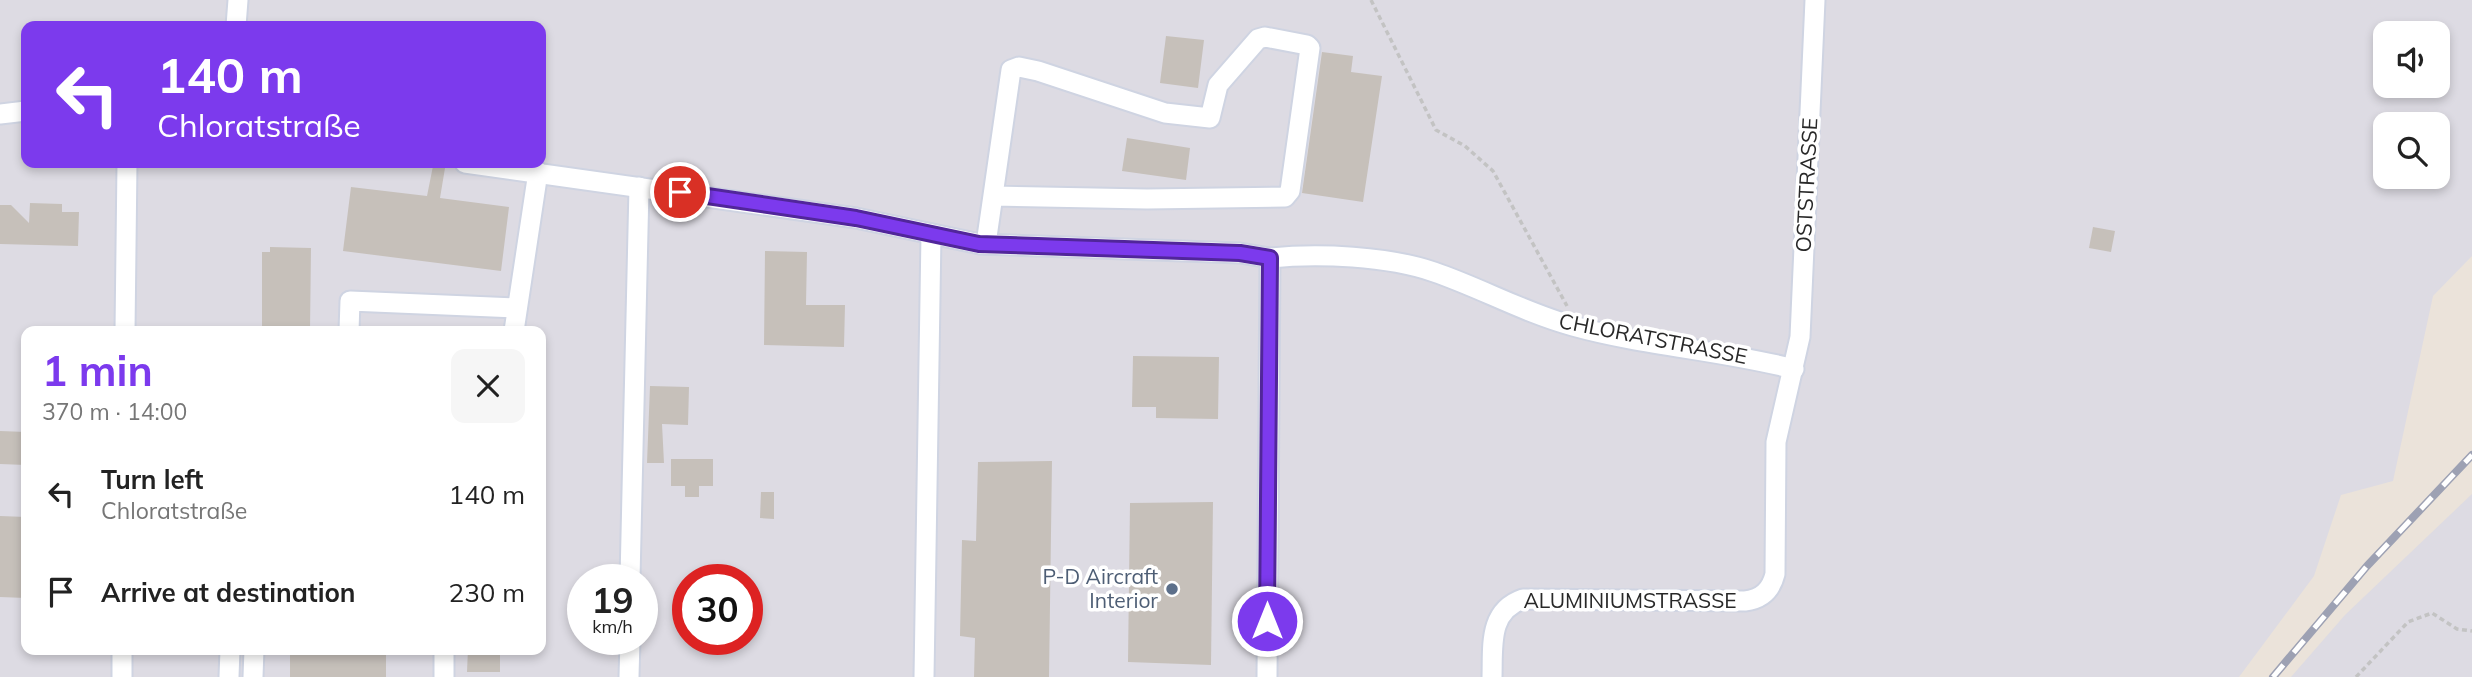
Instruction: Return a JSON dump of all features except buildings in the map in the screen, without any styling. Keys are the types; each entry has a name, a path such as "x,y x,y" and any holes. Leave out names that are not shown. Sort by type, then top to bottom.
{"street":[{"path":"236,21 238,0"},
{"name":"OSTSTRASSE","path":"1794,369 1800,337 1815,0"},
{"path":"986,244 1011,70 1019,66 1165,113 1209,118 1218,85 1258,39 1265,37 1307,45 1310,48 1290,191 1285,197 1147,200 994,196"},
{"path":"0,114 21,112"},
{"path":"125,326 127,168"},
{"name":"CHLORATSTRASSE","path":"506,168 856,218 986,244 1240,253 1270,258 1292,256 1375,260 1433,271 1537,315 1577,327 1794,369"},
{"path":"515,326 538,172"},
{"path":"630,186 630,564"},
{"path":"924,677 931,234"},
{"path":"1267,677 1270,258"},
{"path":"349,326 350,301 517,309"},
{"name":"ALUMINIUMSTRASSE","path":"1492,677 1493,635 1497,620 1507,607 1523,598 1745,601 1766,592 1775,574 1776,442 1794,369"},
{"path":"122,655 122,677"},
{"path":"229,677 230,655"},
{"path":"253,677 254,655"},
{"path":"444,655 444,677"},
{"path":"629,677 630,655"}],"path":[{"path":"1370,0 1436,130 1465,146 1493,171 1577,327"},
{"path":"2356,677 2415,617 2432,613 2457,629 2472,631"}],"shaded area":[{"path":"0,0 2472,0 2472,256 2433,296 2393,481 2341,495 2314,576 2239,677 0,677"},
{"path":"2472,494 2472,677 2291,677 2345,615"}],"railway":[{"path":"2273,677 2367,566 2472,455"}],"place":[{"name":"P-D Aircraft Interior","path":"1172,589"}],"route":[{"path":"680,192 856,218 979,244 1240,253 1270,258 1267,621"}]}
